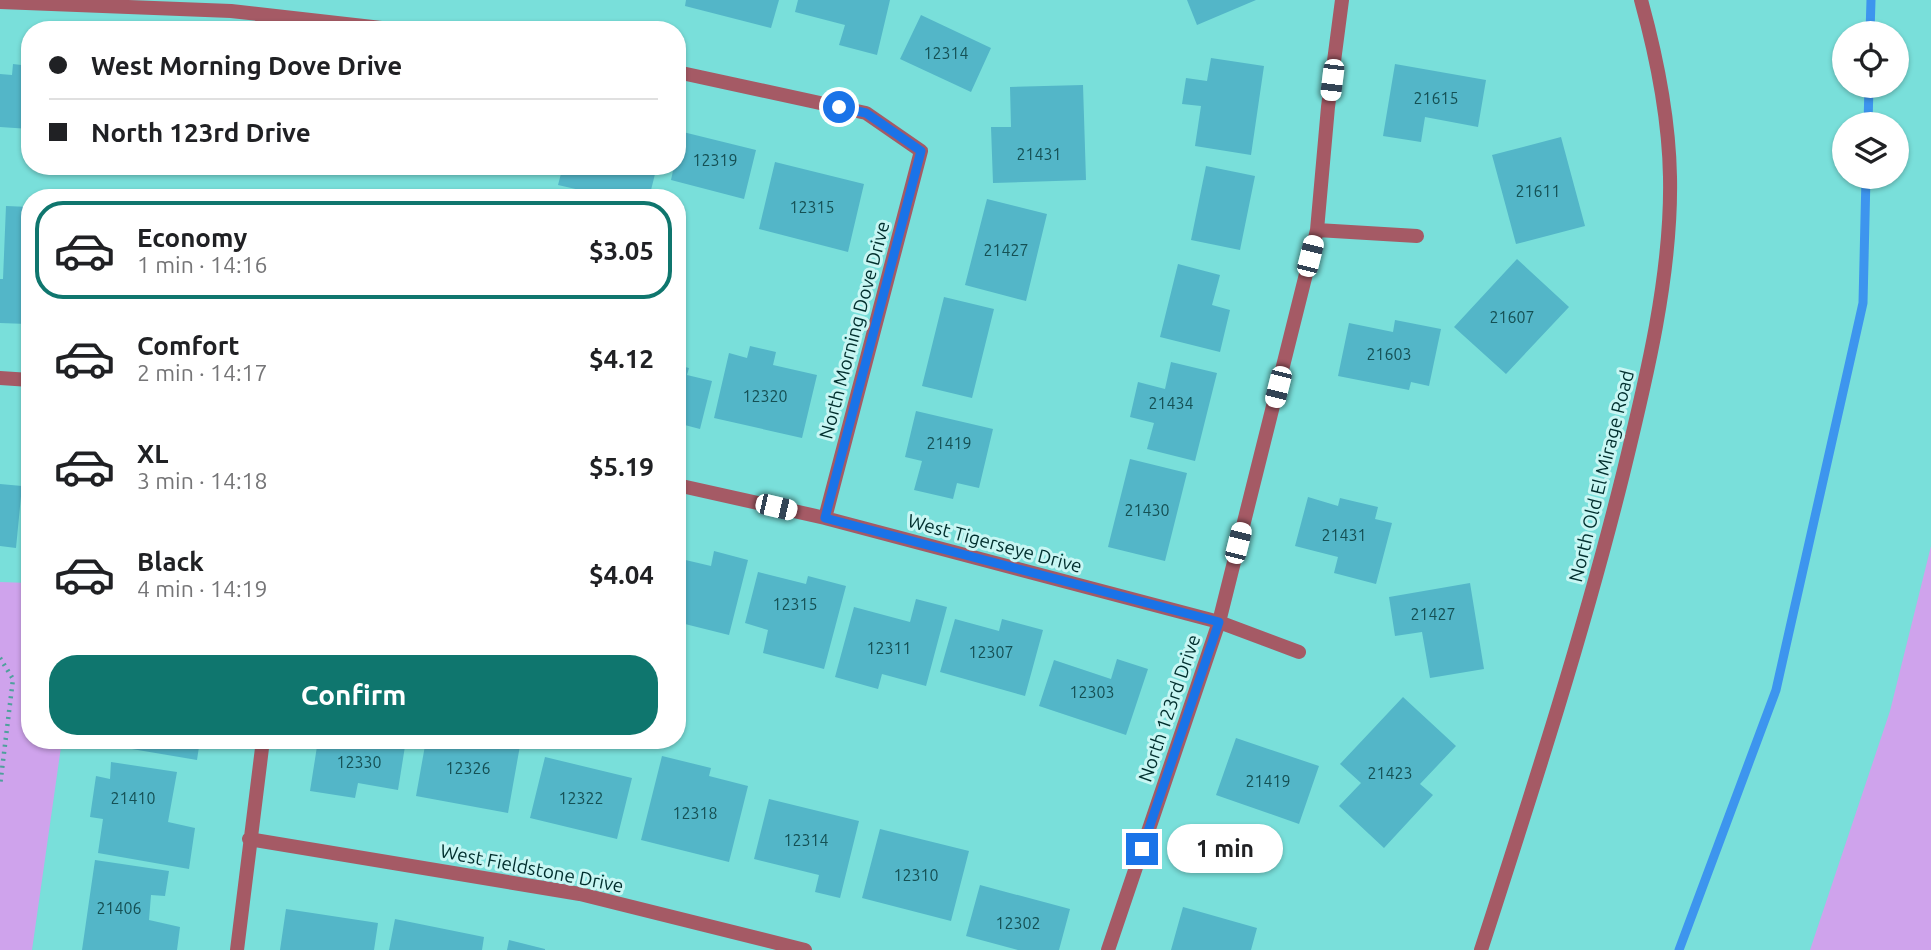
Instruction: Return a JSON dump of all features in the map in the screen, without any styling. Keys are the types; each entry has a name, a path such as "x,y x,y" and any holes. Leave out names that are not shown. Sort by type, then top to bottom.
{"street":[{"name":"North 123rd Drive","path":"1108,950 1219,622 1317,230 1328,107 1342,0"},
{"name":"North Old El Mirage Road","path":"1481,950 1558,713 1605,546 1642,397 1659,307 1671,178 1660,80 1641,0"},
{"path":"0,2 231,11 319,21"},
{"name":"North Morning Dove Drive","path":"686,74 866,113 921,151 825,518"},
{"path":"1317,230 1417,236"},
{"path":"0,378 21,379"},
{"name":"West Tigerseye Drive","path":"686,487 825,518 1219,622 1299,652"},
{"path":"237,950 262,749"},
{"name":"West Fieldstone Drive","path":"249,839 580,894 805,950"}],"path":[{"path":"0,659 13,679 0,786"}],"shaded area":[{"path":"1931,546 1931,950 1810,950 1890,711"},
{"path":"0,582 21,583 21,749 61,749 32,950 0,950"}],"building":[{"path":"686,0 779,0 771,28 685,6"},
{"path":"798,0 890,0 877,55 839,45 845,25 795,12"},
{"path":"1187,0 1256,0 1197,25"},
{"path":"921,15 991,48 971,92 900,59"},
{"path":"1211,58 1264,66 1251,155 1195,146 1201,106 1182,104 1186,78 1207,81"},
{"path":"13,64 21,65 21,128 0,127 0,74 12,75"},
{"path":"1395,64 1486,80 1478,127 1425,117 1421,142 1383,136"},
{"path":"1083,85 1086,180 993,183 991,127 1011,127 1010,87"},
{"path":"686,133 756,150 744,199 671,180 672,175 686,175"},
{"path":"1561,137 1585,226 1516,244 1492,155"},
{"path":"775,162 864,184 848,252 759,229"},
{"path":"1206,166 1255,176 1240,250 1191,240"},
{"path":"561,175 655,175 651,189 576,189 558,185"},
{"path":"987,199 1047,214 1026,301 965,285"},
{"path":"6,206 21,207 21,324 0,323 0,279 3,279"},
{"path":"1517,259 1569,307 1506,374 1454,327"},
{"path":"1178,264 1220,275 1212,305 1230,310 1220,352 1160,337"},
{"path":"944,297 994,309 972,398 922,386"},
{"path":"1395,320 1441,329 1429,386 1411,382 1409,390 1338,376 1349,323 1393,332"},
{"path":"750,346 776,352 773,365 817,375 802,438 714,418 729,353 747,358"},
{"path":"1171,362 1217,373 1195,461 1147,449 1154,423 1130,417 1138,382 1165,389"},
{"path":"686,367 689,368 687,375 712,381 700,429 686,425"},
{"path":"916,411 993,429 979,488 957,483 953,499 914,490 922,461 905,457"},
{"path":"1130,459 1187,473 1165,561 1108,547"},
{"path":"0,484 21,486 16,548 0,546"},
{"path":"1308,497 1338,506 1340,498 1378,507 1375,519 1392,523 1376,584 1334,573 1338,557 1295,546"},
{"path":"714,551 748,560 729,635 686,624 686,560 711,566"},
{"path":"758,572 806,584 808,576 846,586 824,669 763,653 768,630 745,623"},
{"path":"1470,583 1484,669 1430,678 1422,632 1395,636 1389,597"},
{"path":"916,599 947,607 926,686 882,674 878,689 835,677 854,607 910,622"},
{"path":"955,619 999,631 1002,619 1043,630 1025,696 940,672"},
{"path":"1117,659 1148,669 1126,735 1039,706 1054,660 1111,679"},
{"path":"1403,697 1456,746 1420,784 1433,795 1384,848 1339,806 1361,783 1340,764"},
{"path":"1236,738 1319,766 1299,824 1216,795"},
{"path":"132,749 199,749 197,760"},
{"path":"317,749 405,749 398,790 358,783 355,798 310,791"},
{"path":"424,749 519,749 508,813 416,796"},
{"path":"662,756 711,768 709,776 748,786 729,862 641,840"},
{"path":"545,757 632,778 617,839 530,818"},
{"path":"111,762 177,772 168,822 195,828 189,869 98,853 103,819 90,817 96,776 110,779"},
{"path":"769,799 859,821 840,898 815,892 819,875 754,859"},
{"path":"880,829 969,851 951,921 862,898"},
{"path":"95,860 169,871 165,896 151,895 149,920 180,927 177,950 82,950"},
{"path":"980,885 1070,909 1059,950 1018,950 966,936"},
{"path":"1183,907 1257,928 1251,950 1171,950"},
{"path":"286,909 378,923 374,950 280,950"},
{"path":"395,919 484,937 482,950 389,950"},
{"path":"509,940 545,949 545,950 507,950"}],"waterway":[{"path":"1870,21 1871,0"},
{"path":"1868,112 1869,98"},
{"path":"1679,950 1776,690 1863,303 1866,189"}],"route":[{"path":"839,107 866,113 921,151 825,518 1219,622 1142,849"}]}
